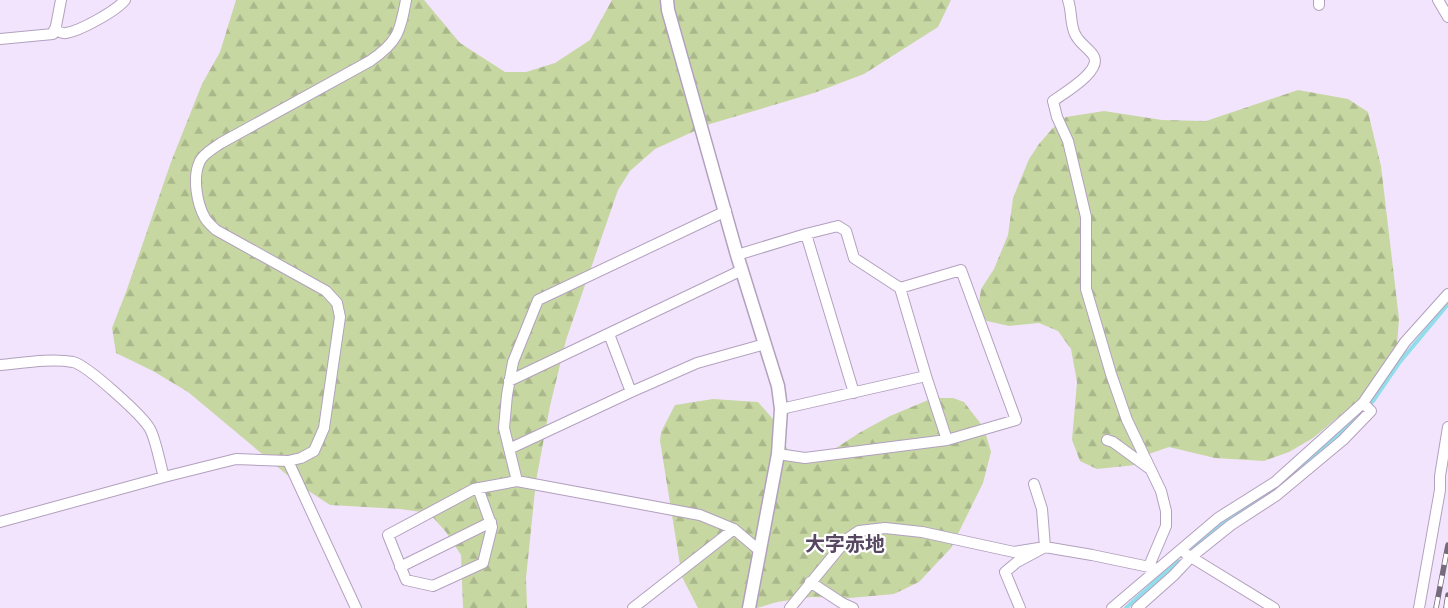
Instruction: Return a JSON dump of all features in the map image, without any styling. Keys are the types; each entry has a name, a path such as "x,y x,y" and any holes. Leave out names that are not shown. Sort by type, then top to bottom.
{"street":[{"path":"0,39 53,34 61,0"},
{"path":"54,30 66,33 88,24 119,7 125,0"},
{"path":"0,522 236,459 288,461 301,458 314,451 324,428 340,317 337,303 326,291 216,230 206,219 198,203 196,178 200,161 207,153 221,143 370,61 386,50 398,34 406,0"},
{"path":"667,0 668,10 737,255 778,386 781,409 778,454 749,608"},
{"path":"1068,0 1073,31 1079,42 1094,56 1095,64 1090,73 1053,101 1057,117 1068,141 1086,217 1086,289 1110,374 1127,420 1160,490 1166,511 1166,526 1153,568"},
{"path":"1438,0 1448,16"},
{"path":"517,481 504,428 509,381 513,362 538,300 726,211"},
{"path":"737,255 838,226 846,231 854,258 900,288 947,440"},
{"path":"806,234 854,393"},
{"path":"509,381 742,270"},
{"path":"778,454 805,458 947,440 1016,420 962,270 900,288"},
{"path":"1112,608 1153,568 1181,550 1218,518 1275,482 1366,406 1406,342 1448,294"},
{"path":"610,334 631,392"},
{"path":"509,449 696,363 765,344"},
{"path":"0,365 64,361 75,363 95,375 142,418 151,429 164,477"},
{"path":"781,409 926,376"},
{"path":"1137,608 1173,576 1191,556 1284,488 1343,440 1371,411 1366,406"},
{"path":"1419,608 1440,490 1440,476 1448,427"},
{"path":"1107,440 1113,442 1150,469"},
{"path":"288,461 356,608"},
{"path":"478,488 492,527 483,563 433,586 406,580 388,535 474,489 478,488 517,481 700,515 734,529 760,551"},
{"path":"1034,484 1042,509 1045,547"},
{"path":"400,567 490,522"},
{"path":"790,608 847,539 859,531 885,528 922,532 1014,552 1045,547 1153,568"},
{"path":"633,608 734,529"},
{"path":"1020,608 1005,572 1017,562 1045,547"},
{"path":"1181,550 1274,608"},
{"path":"810,582 853,608"}],"green space":[{"path":"236,0 424,0 460,43 505,72 526,72 555,63 590,40 612,0 951,0 938,27 864,74 814,93 710,124 655,149 630,171 618,190 566,340 550,406 536,481 526,578 527,608 463,608 461,555 446,532 429,513 400,509 330,505 298,484 188,392 153,371 116,353 112,328 171,162 202,84 220,52"},
{"path":"1298,90 1348,99 1368,112 1381,166 1399,319 1396,356 1377,385 1313,438 1289,452 1264,461 1215,458 1169,447 1149,454 1135,465 1097,469 1080,461 1072,440 1077,382 1071,349 1058,331 1039,323 1009,326 987,321 978,310 981,289 994,269 1008,235 1013,198 1029,159 1052,129 1066,117 1104,111 1162,120 1206,121"},
{"path":"933,398 953,398 964,402 984,428 991,452 983,483 951,548 919,582 894,594 850,598 811,597 777,602 757,608 698,608 682,577 660,441 661,432 675,405 713,399 758,402 773,419 783,442 793,457 833,450 890,416"}],"waterway":[{"path":"1192,548 1220,525 1276,488 1342,432 1373,401 1399,363 1448,304"},
{"path":"1126,608 1178,561"}],"railway":[{"path":"1436,608 1448,545"},
{"path":"1446,608 1448,595"}],"district":[{"name":"大字赤地","path":"845,543"}]}
